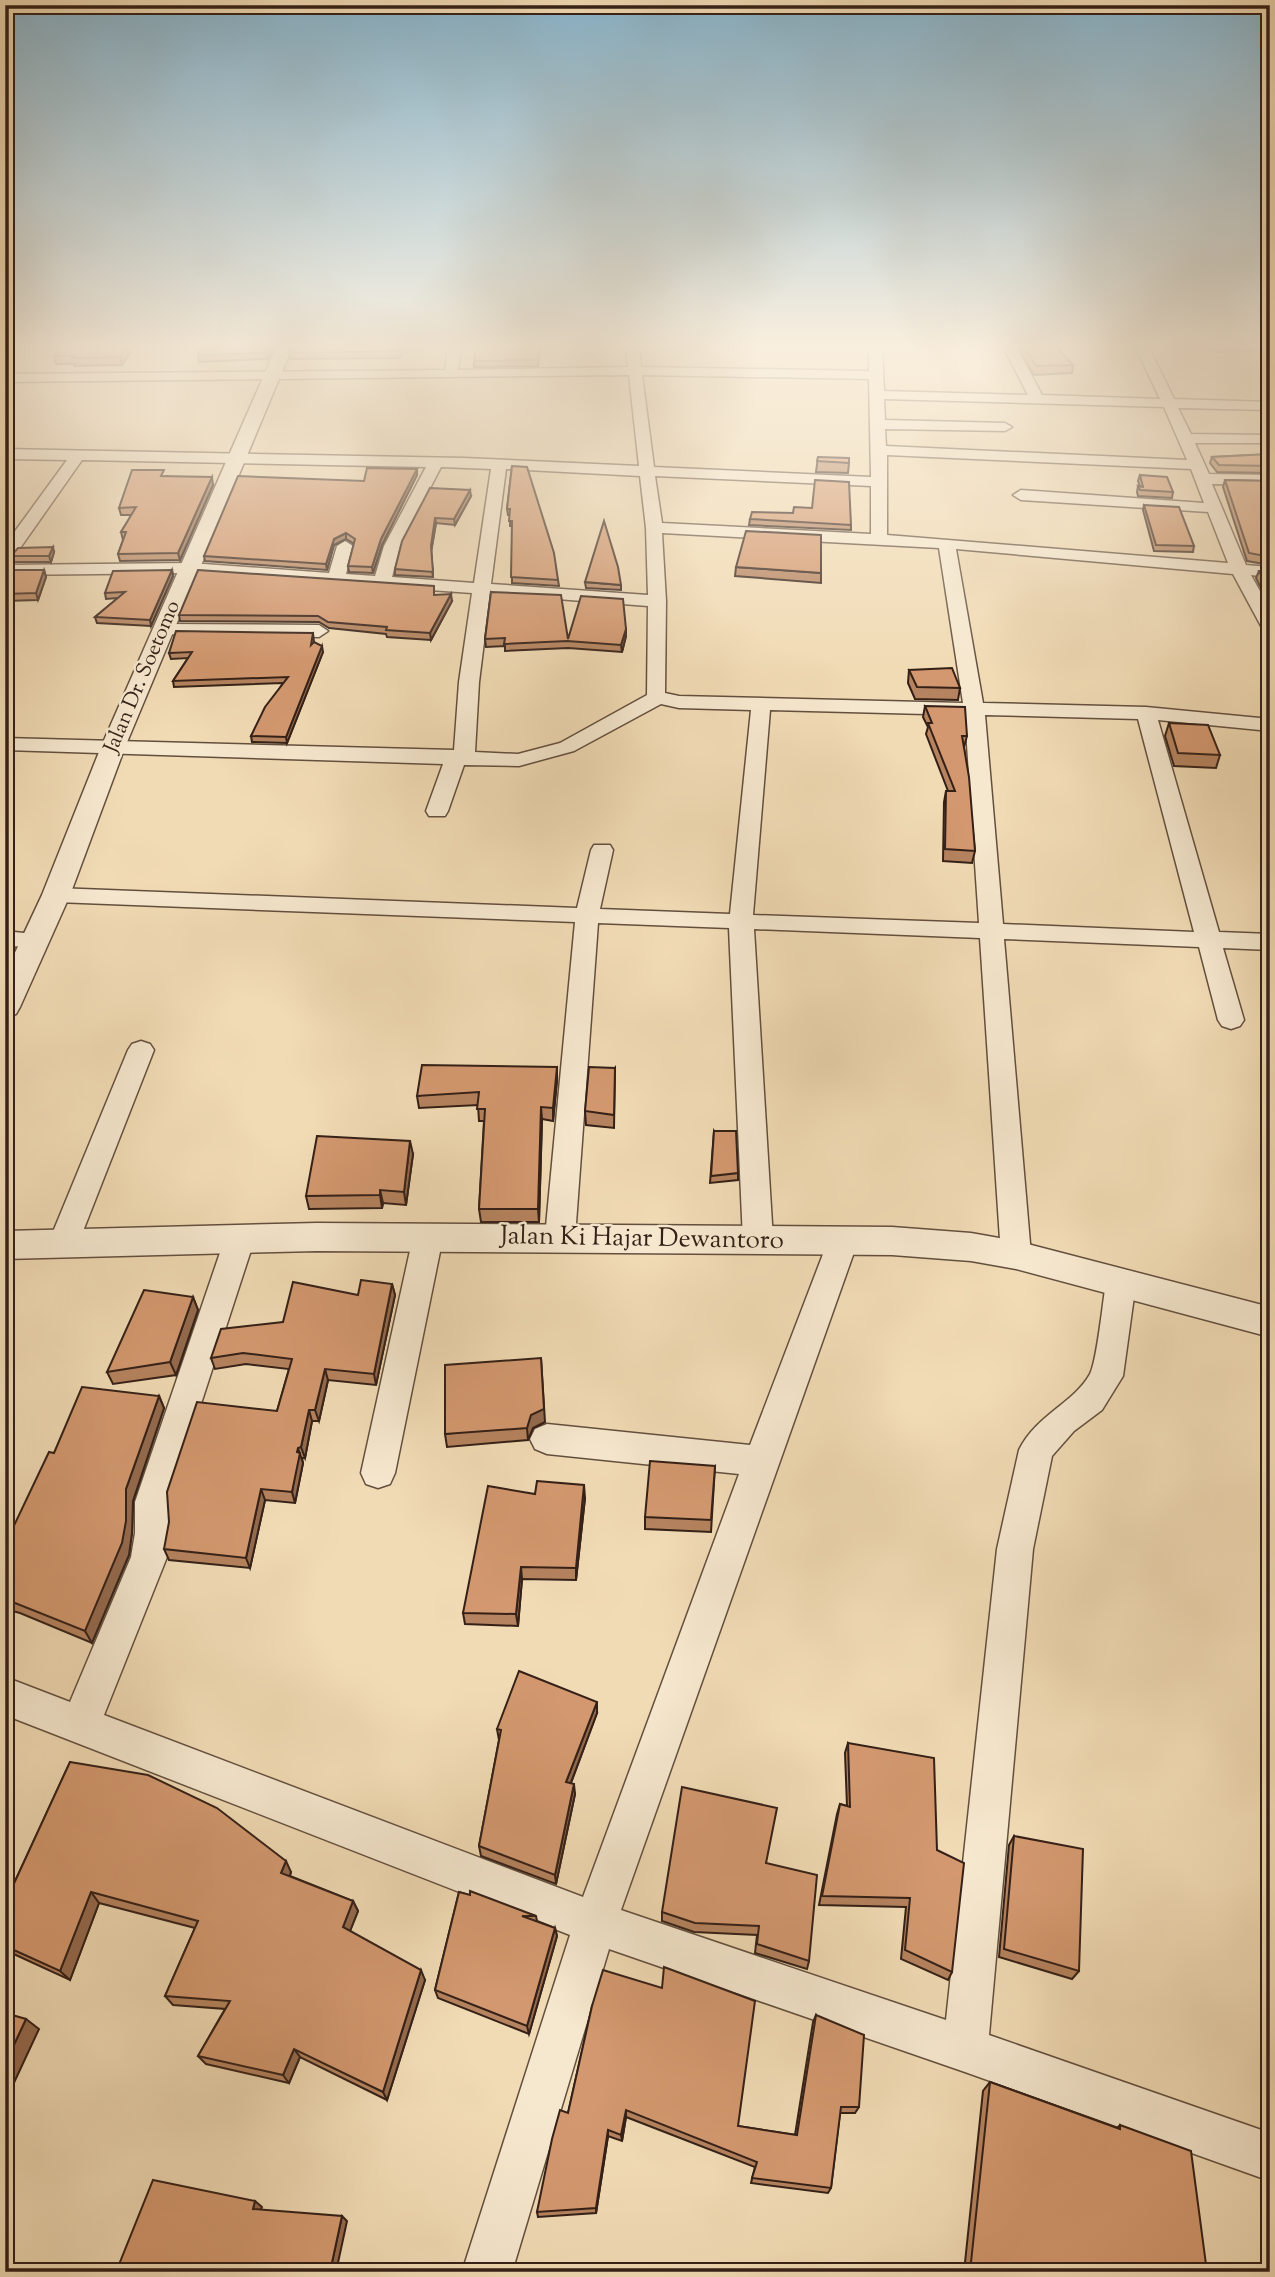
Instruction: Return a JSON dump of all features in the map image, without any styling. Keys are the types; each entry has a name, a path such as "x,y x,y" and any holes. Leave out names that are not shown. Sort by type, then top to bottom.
{"street":[{"path":"14,454 499,465 879,482"},
{"name":"Jalan Dr. Soetomo","path":"5,1007 56,895 113,747 239,454"},
{"path":"643,454 654,528 657,601 655,692 658,697"},
{"path":"879,540 880,454"},
{"path":"942,454 1200,472 1270,480"},
{"path":"1193,454 1240,571 1270,626"},
{"path":"5,557 77,456"},
{"path":"383,580 392,546 436,463"},
{"path":"437,811 460,757 499,465"},
{"path":"1021,495 1214,508"},
{"path":"654,528 947,542 1270,572"},
{"path":"947,542 974,707 1016,1255"},
{"path":"336,577 345,546"},
{"path":"5,570 190,568 657,601"},
{"path":"164,630 319,631"},
{"path":"5,744 519,760 567,747 658,697 679,702 1146,713 1270,725"},
{"path":"758,1240 741,920 761,704"},
{"path":"1146,713 1231,1020"},
{"path":"560,1237 587,916 602,850"},
{"path":"56,895 1270,942"},
{"path":"5,939 34,940"},
{"path":"63,1244 141,1050"},
{"path":"378,1473 428,1237"},
{"name":"Jalan Ki Hajar Dewantoro","path":"5,1245 240,1238 428,1237 932,1243 1016,1255 1270,1322"},
{"path":"80,1725 149,1557 153,1533 152,1502 240,1238"},
{"path":"487,2272 595,1923 843,1241"},
{"path":"965,2049 1015,1549 1035,1450 1062,1421 1090,1400 1107,1376 1121,1282"},
{"path":"547,1439 761,1461"},
{"path":"5,1696 595,1923 965,2049 1270,2157"}],"building":[{"path":"1270,454 1270,466 1219,465 1212,457"},
{"path":"818,457 849,458 849,463 817,461"},
{"path":"512,466 527,467 554,553 558,580 511,577 512,521 509,521 510,509 507,509"},
{"path":"367,468 417,469 381,539 372,567 348,566 355,539 346,533 334,539 326,564 204,556 238,476 364,481"},
{"path":"132,470 164,470 161,476 212,477 178,553 118,554 126,532 121,532 136,507 119,508"},
{"path":"1140,475 1167,477 1173,492 1140,490 1138,486 1143,487"},
{"path":"815,480 849,482 851,525 750,519 752,512 793,513 794,507 812,508"},
{"path":"1225,480 1270,481 1270,557 1249,553"},
{"path":"430,488 470,490 454,519 435,518 431,546 433,572 395,569 402,541"},
{"path":"1144,505 1179,507 1194,546 1156,545"},
{"path":"604,521 618,567 621,585 585,582"},
{"path":"746,531 821,535 821,573 736,567"},
{"path":"53,547 49,556 11,556 18,548"},
{"path":"5,570 44,570 36,593 5,594"},
{"path":"172,570 150,620 95,617 125,592 105,593 113,571"},
{"path":"198,570 434,586 434,595 451,594 430,633 328,622 318,616 179,615"},
{"path":"1259,571 1270,571 1270,585 1266,585"},
{"path":"491,592 561,595 568,639 581,596 623,599 626,629 621,645 567,641 504,644 505,638 485,639"},
{"path":"176,631 313,633 311,645 314,642 322,646 286,737 251,736 265,707 288,677 173,681 192,652 169,653"},
{"path":"952,668 960,688 917,687 909,670"},
{"path":"925,706 965,707 967,736 962,736 969,777 975,851 945,849 946,791 955,791 928,723 932,723"},
{"path":"1169,723 1208,725 1220,755 1178,753"},
{"path":"422,1065 557,1067 553,1108 541,1107 538,1209 479,1209 485,1109 477,1109 479,1092 417,1096"},
{"path":"589,1067 615,1068 614,1115 585,1111"},
{"path":"714,1131 736,1131 738,1173 711,1176"},
{"path":"317,1136 410,1141 404,1192 380,1190 380,1195 306,1196"},
{"path":"361,1280 392,1284 374,1374 325,1369 315,1410 309,1410 301,1447 298,1448 297,1452 300,1453 292,1492 261,1489 246,1558 164,1549 169,1522 167,1492 197,1402 277,1411 292,1359 243,1353 211,1358 221,1329 283,1322 293,1282 358,1295"},
{"path":"144,1290 193,1297 170,1362 107,1372"},
{"path":"541,1358 544,1409 531,1415 527,1428 445,1434 445,1365"},
{"path":"82,1387 159,1396 126,1489 126,1521 122,1543 85,1631 5,1599 5,1533 10,1534 49,1452 54,1453"},
{"path":"650,1461 715,1466 711,1520 645,1517"},
{"path":"537,1481 584,1485 576,1568 521,1567 516,1614 463,1613 488,1486 535,1494"},
{"path":"519,1671 597,1702 566,1782 574,1784 555,1875 479,1846 501,1730 497,1729"},
{"path":"848,1743 934,1758 937,1850 964,1863 952,1972 905,1950 910,1898 822,1896 840,1804 850,1807"},
{"path":"70,1762 148,1775 217,1808 286,1861 281,1873 353,1901 343,1927 421,1970 383,2092 294,2049 283,2075 198,2056 230,2001 165,1996 198,1921 91,1892 60,1971 5,1946 5,1903"},
{"path":"682,1787 777,1808 766,1863 817,1875 809,1961 757,1944 759,1926 695,1923 662,1912"},
{"path":"1014,1836 1083,1849 1079,1971 1004,1949"},
{"path":"470,1891 536,1916 522,1916 555,1928 527,2026 435,1990 459,1892 470,1895"},
{"path":"664,1967 755,2001 738,2126 797,2135 816,2015 864,2035 859,2107 841,2107 831,2188 752,2178 757,2162 626,2110 621,2135 608,2130 596,2208 537,2212 552,2139 560,2110 568,2113 592,2006 603,1970 662,1988"},
{"path":"5,2013 26,2019 5,2064"},
{"path":"990,2082 1120,2129 1120,2125 1191,2151 1207,2272 970,2272"},
{"path":"153,2180 255,2201 253,2209 342,2216 330,2272 116,2272"}]}
